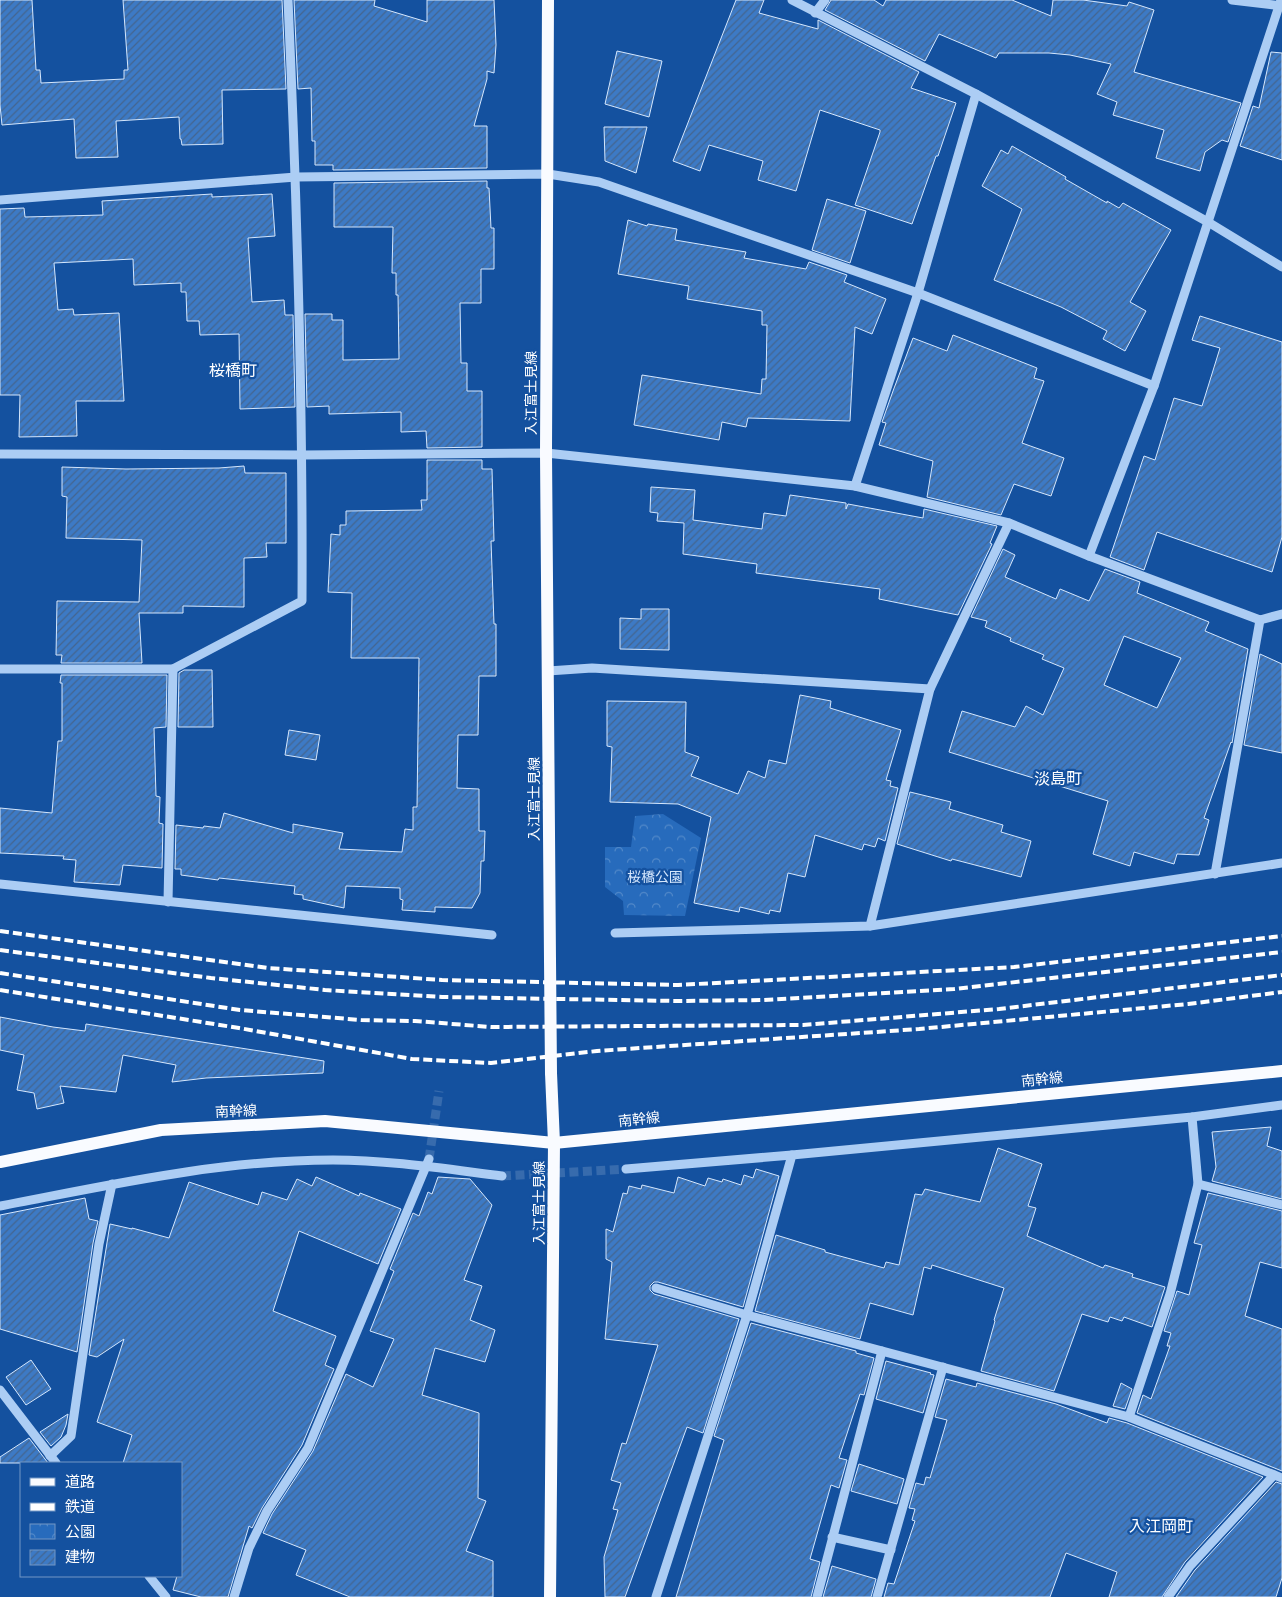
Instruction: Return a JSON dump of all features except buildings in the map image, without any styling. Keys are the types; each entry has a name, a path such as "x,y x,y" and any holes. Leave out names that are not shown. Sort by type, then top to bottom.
{"main road":[{"name":"入江富士見線","path":"548,0 546,453 551,1073 554,1143 550,1597"},
{"name":"南幹線","path":"0,1162 161,1130 325,1122 554,1143 1282,1071"}],"street":[{"path":"0,669 174,669 302,601 303,455 296,177 288,0"},
{"path":"792,0 976,94 1208,222 1282,267"},
{"path":"815,13 825,0"},
{"path":"1089,556 1154,386 1281,4 1232,0"},
{"path":"855,486 918,293 976,94"},
{"path":"0,200 296,177 548,174 599,182 918,293 1154,386"},
{"path":"0,454 303,455 546,453 855,486 1009,523 1089,556 1260,620 1282,614"},
{"path":"870,926 930,689 1009,523"},
{"path":"1214,874 1260,620"},
{"path":"548,671 592,668 930,689"},
{"path":"168,902 174,669"},
{"path":"615,933 870,926 1282,863"},
{"path":"0,884 492,936"},
{"path":"626,1169 1192,1117 1282,1105"},
{"path":"1129,1417 1170,1294 1198,1184 1192,1117"},
{"path":"656,1597 747,1315 792,1155"},
{"path":"0,1206 112,1184 236,1164 333,1160 427,1162 502,1176"},
{"path":"234,1597 249,1548 267,1511 308,1448 427,1162"},
{"path":"0,1390 53,1460 71,1436 98,1244 112,1184"},
{"path":"1198,1184 1282,1205"},
{"path":"656,1288 747,1315 1129,1417 1278,1476 1190,1566 1168,1597"},
{"path":"816,1597 882,1351"},
{"path":"877,1597 943,1367"},
{"path":"832,1537 890,1550"},
{"path":"149,1577 166,1597"}],"green space":[{"name":"桜橋公園","path":"663,814 701,838 685,916 624,915 623,901 605,887 605,847 631,847 635,816"}],"tunnel":[{"path":"429,1159 439,1091"},
{"path":"502,1176 626,1169"}],"railway":[{"path":"0,931 268,968 442,980 678,985 1014,967 1282,936"},
{"path":"0,950 211,978 325,990 442,997 677,1001 763,1000 954,989 1282,952"},
{"path":"0,973 240,1010 361,1020 415,1021 491,1027 803,1025 999,1009 1282,975"},
{"path":"0,990 239,1028 412,1059 491,1063 597,1051 919,1029 1188,1004 1282,992"}],"district":[{"name":"桜橋町","path":"233,370"},
{"name":"淡島町","path":"1058,778"},
{"name":"入江岡町","path":"1161,1526"}]}
